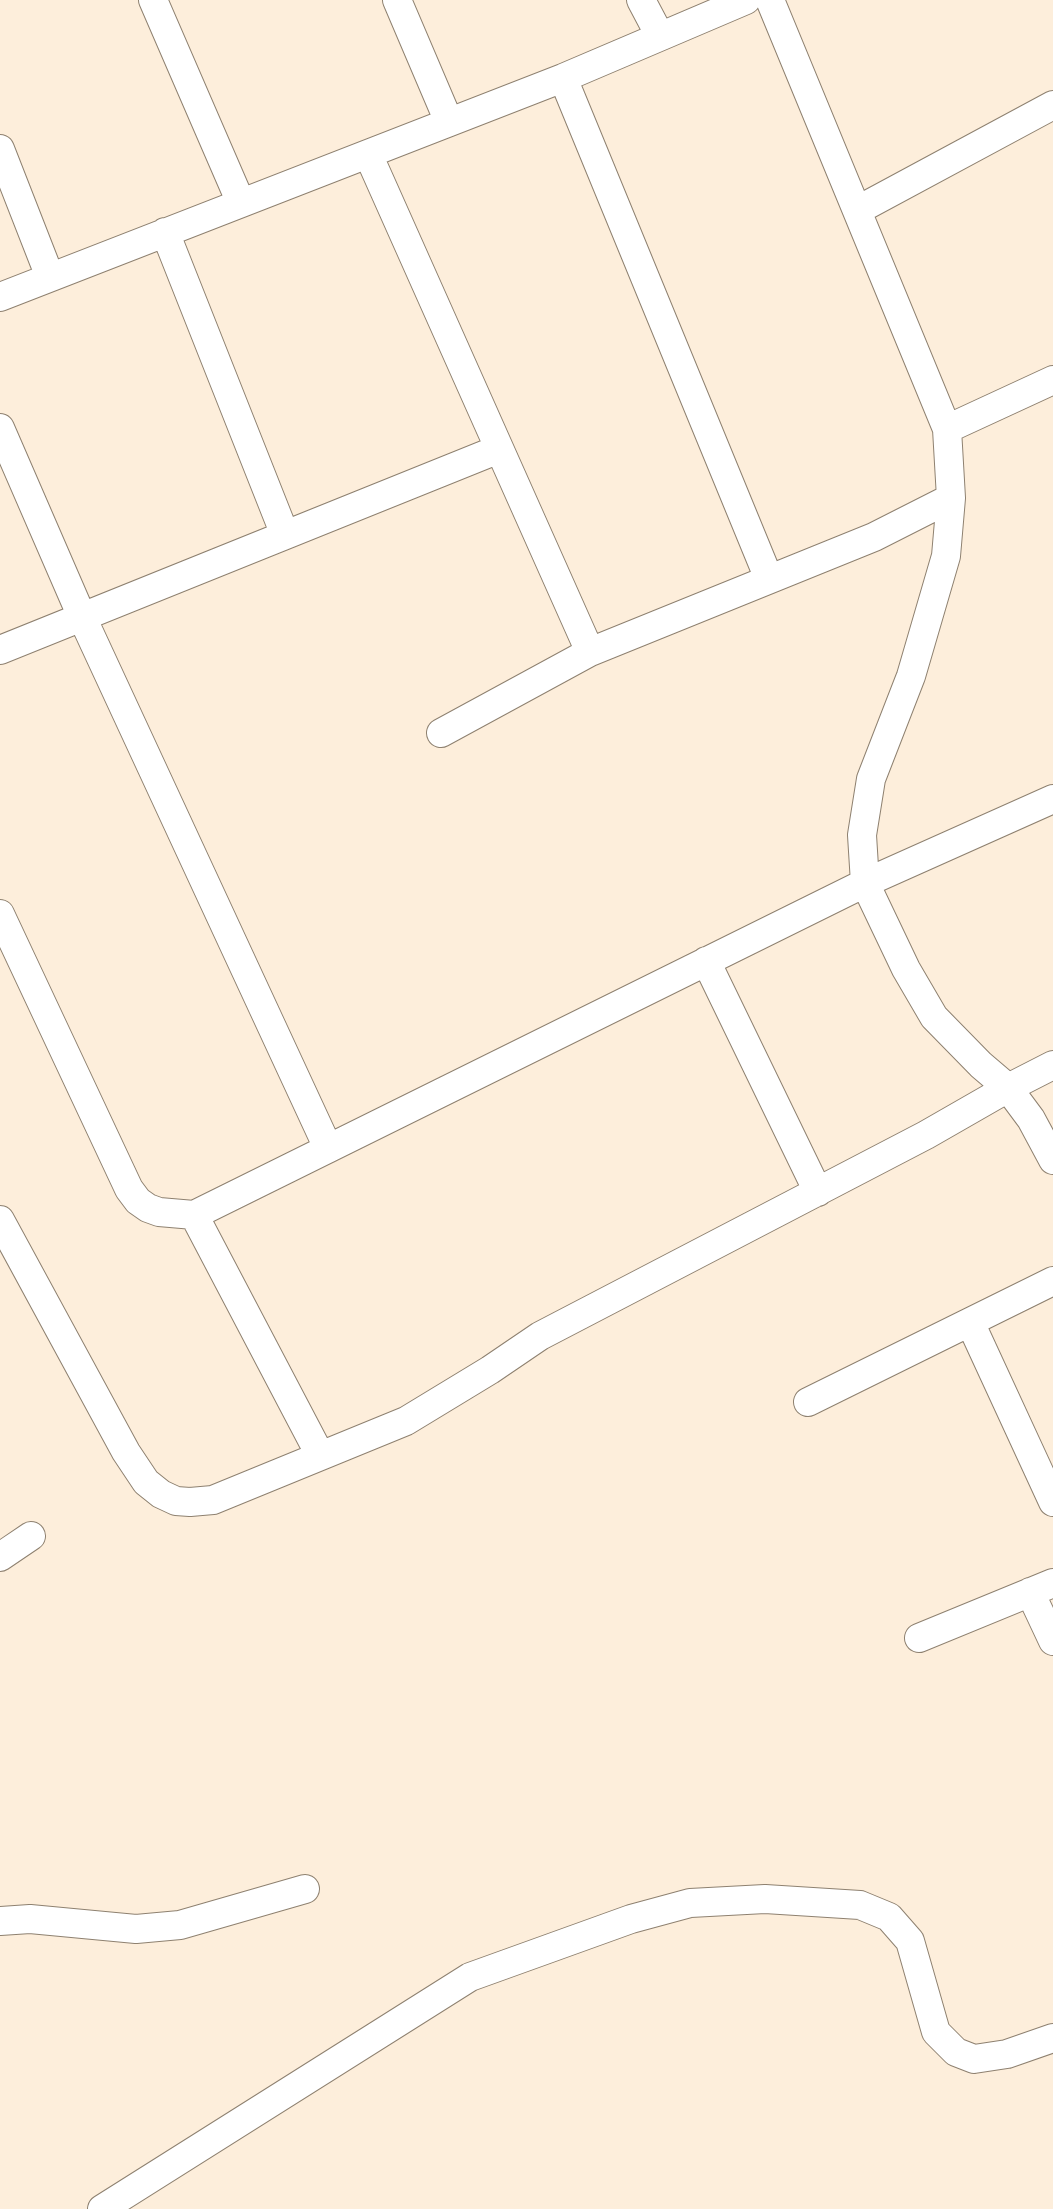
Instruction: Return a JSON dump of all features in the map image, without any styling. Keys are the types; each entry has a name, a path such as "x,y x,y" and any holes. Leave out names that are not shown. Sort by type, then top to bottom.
{"street":[{"path":"153,0 241,203"},
{"path":"397,0 449,122"},
{"path":"642,0 660,36"},
{"path":"0,296 563,78 746,0"},
{"path":"770,0 947,429 951,498 946,556 911,676 871,779 862,835 865,883 906,969 934,1017 981,1065 1008,1088 1031,1119 1053,1160"},
{"path":"563,78 769,579"},
{"path":"858,210 1053,105"},
{"path":"0,149 50,277"},
{"path":"368,154 590,652"},
{"path":"165,232 286,535"},
{"path":"947,429 1053,380"},
{"path":"0,428 82,617 328,1148"},
{"path":"0,650 499,449"},
{"path":"441,733 590,652 874,537 951,498"},
{"path":"0,914 129,1189 138,1201 148,1208 159,1212 194,1215 865,883 1053,799"},
{"path":"706,961 818,1192"},
{"path":"0,1220 126,1452 146,1482 161,1494 176,1501 214,1500 406,1421 490,1370 540,1336 926,1135 1008,1088 1053,1065"},
{"path":"194,1215 320,1455"},
{"path":"808,1402 1053,1281"},
{"path":"970,1322 1053,1502"},
{"path":"0,1557 31,1536"},
{"path":"919,1638 1042,1588 1053,1641"},
{"path":"0,1921 30,1919 82,1922 136,1929 180,1925 305,1889"},
{"path":"102,2209 470,1978 631,1919 690,1903 765,1899 860,1905 889,1917 910,1942 936,2032 956,2052 974,2059 1008,2054 1053,2038"}]}
